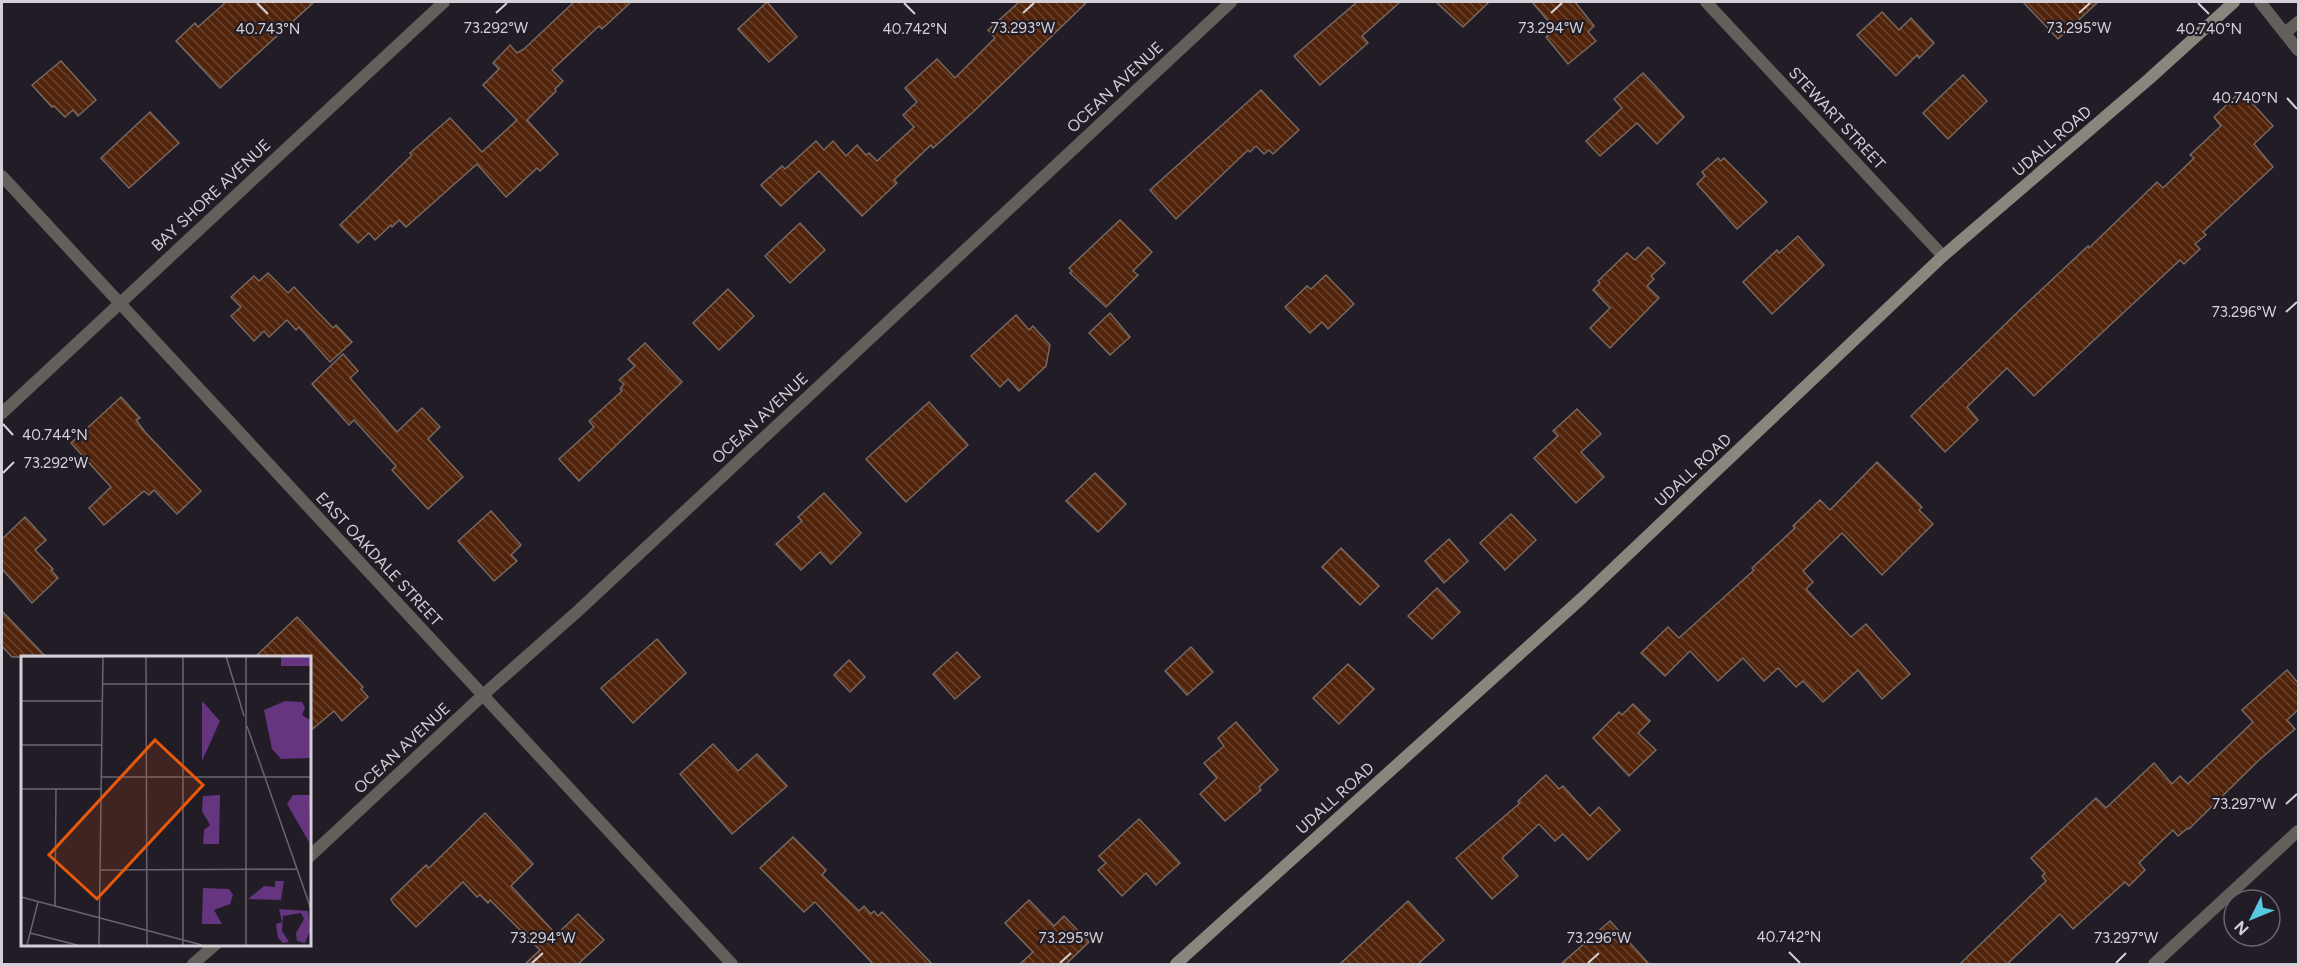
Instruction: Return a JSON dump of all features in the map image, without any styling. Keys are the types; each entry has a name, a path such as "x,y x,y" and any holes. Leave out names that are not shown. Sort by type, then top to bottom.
{"street":[{"name":"BAY SHORE AVENUE","path":"2,413 444,2"},
{"name":"OCEAN AVENUE","path":"310,856 483,695 579,610 1232,2"},
{"name":"STEWART STREET","path":"1706,2 1943,256"},
{"name":"UDALL ROAD","path":"1176,964 1574,606 1943,256 2149,79 2234,2"},
{"path":"2260,2 2298,50"},
{"path":"2285,33 2298,22"},
{"name":"EAST OAKDALE STREET","path":"2,176 732,964"},
{"path":"2154,964 2298,831"},
{"path":"193,964 215,945"}],"building":[{"path":"226,2 314,2 220,88 176,41 195,23 198,27"},
{"path":"574,2 631,2 602,29 599,26 552,70 563,81 527,120 558,154 540,171 537,168 506,197 477,164 406,227 399,220 375,240 369,233 358,243 340,225 412,155 410,153 450,118 482,152 517,120 483,85 499,69 493,63 510,45 517,53 524,49"},
{"path":"767,2 797,37 769,62 738,29"},
{"path":"1019,2 1087,2 972,113 933,148 931,145 894,180 897,183 862,216 819,171 781,206 761,185 782,166 785,169 816,141 824,150 833,141 846,156 857,145 866,155 869,153 877,161 914,127 903,115 917,102 905,88 937,59 955,78 995,38 988,30"},
{"path":"1357,2 1400,2 1362,36 1368,43 1320,85 1294,56"},
{"path":"1436,2 1489,2 1463,27"},
{"path":"1532,2 1575,2 1594,26 1588,32 1596,41 1568,64 1546,37 1555,29"},
{"path":"2023,2 2098,2 2058,39"},
{"path":"1882,12 1899,30 1911,18 1934,43 1919,58 1917,55 1896,76 1857,35"},
{"path":"61,61 96,100 78,116 73,110 65,117 54,106 52,107 32,85"},
{"path":"1643,73 1684,117 1657,144 1637,123 1600,156 1586,141 1622,108 1614,99"},
{"path":"1963,75 1987,101 1948,139 1923,113"},
{"path":"1261,90 1299,130 1273,154 1269,150 1264,154 1256,146 1250,152 1248,150 1176,219 1150,190"},
{"path":"2241,91 2273,126 2254,144 2273,167 2203,232 2206,235 2195,244 2200,249 2184,264 2180,260 2034,396 2007,368 1967,407 1978,420 1945,452 1911,416 2025,305 2088,246 2089,248 2157,182 2163,188 2194,158 2190,155 2221,126 2214,117"},
{"path":"150,112 179,143 129,188 101,158"},
{"path":"1718,158 1721,161 1724,158 1767,202 1737,229 1697,184 1705,176 1702,172"},
{"path":"1120,220 1152,252 1133,271 1138,275 1106,307 1070,273 1072,271 1069,268"},
{"path":"800,223 825,250 790,283 765,256"},
{"path":"1798,236 1824,265 1772,314 1743,282 1777,250 1779,253"},
{"path":"1648,247 1665,263 1651,276 1654,279 1647,286 1659,298 1610,348 1590,328 1610,308 1593,290 1600,283 1598,281 1627,253 1635,260"},
{"path":"268,273 288,293 294,287 333,328 336,325 352,342 330,362 299,327 296,330 287,320 269,337 264,331 254,341 231,316 241,307 231,297 254,276 259,281"},
{"path":"1326,275 1354,304 1328,329 1322,322 1310,333 1285,307 1307,286 1311,289"},
{"path":"728,289 754,316 719,350 693,323"},
{"path":"1110,313 1130,337 1110,355 1089,333"},
{"path":"1016,315 1029,330 1033,326 1050,345 1046,366 1019,391 1008,379 1000,387 971,356"},
{"path":"645,343 682,382 579,481 559,459 594,427 589,421 622,391 620,389 624,384 619,380 635,366 628,359"},
{"path":"343,354 358,371 350,378 397,432 422,408 440,427 428,439 463,477 428,509 392,470 396,466 354,420 349,425 312,384"},
{"path":"121,397 140,418 136,420 145,432 201,491 177,514 154,490 149,495 144,491 104,525 89,508 111,487 71,443"},
{"path":"929,402 968,445 906,502 866,459"},
{"path":"1577,409 1601,434 1581,452 1604,477 1576,503 1534,458 1558,436 1553,431"},
{"path":"1877,462 1922,507 1919,510 1933,524 1882,575 1842,533 1803,571 1813,582 1806,589 1851,637 1866,624 1910,674 1882,699 1858,670 1823,702 1803,681 1796,687 1778,668 1764,681 1743,658 1718,681 1690,651 1665,676 1641,653 1668,627 1679,638 1754,570 1752,568 1795,528 1793,526 1820,500 1830,510"},
{"path":"1095,473 1126,504 1098,532 1066,501"},
{"path":"824,493 861,533 831,564 820,552 801,570 776,544 802,521 798,517"},
{"path":"491,511 521,545 511,555 517,561 494,581 458,541"},
{"path":"1511,514 1536,540 1505,570 1480,543"},
{"path":"25,517 46,540 35,550 53,569 51,570 58,578 32,603 2,569 2,539"},
{"path":"1449,539 1468,561 1444,583 1425,561"},
{"path":"1341,548 1379,586 1360,605 1322,567"},
{"path":"1437,588 1460,612 1432,639 1408,616"},
{"path":"2,611 45,656 12,657 2,646"},
{"path":"297,617 363,687 361,689 368,697 342,721 334,711 310,731 310,656 256,656"},
{"path":"657,639 686,673 633,723 601,688"},
{"path":"1191,647 1213,672 1187,695 1165,671"},
{"path":"957,652 980,677 955,699 933,674"},
{"path":"849,660 865,677 850,692 834,675"},
{"path":"1348,664 1374,689 1339,724 1313,698"},
{"path":"2287,670 2298,683 2298,710 2287,720 2295,729 2258,761 2189,829 2178,836 2173,830 2139,863 2145,870 2129,886 2125,882 2073,929 2060,914 2007,964 1960,964 2046,881 2042,876 2045,873 2031,858 2096,798 2106,808 2154,763 2172,784 2180,776 2188,784 2253,722 2242,710"},
{"path":"1633,704 1650,721 1638,733 1656,750 1629,776 1593,738 1619,712 1622,715"},
{"path":"1236,722 1278,770 1259,787 1261,790 1225,821 1200,794 1217,778 1204,763 1224,746 1218,738"},
{"path":"713,744 738,771 757,754 787,786 732,834 680,774"},
{"path":"1546,775 1559,789 1563,786 1590,816 1599,807 1620,830 1588,860 1563,834 1555,841 1539,824 1502,858 1518,876 1492,899 1456,858 1520,803 1518,801"},
{"path":"485,813 533,864 511,886 555,933 557,934 578,914 604,940 578,964 525,964 540,950 490,900 488,903 480,895 477,897 463,882 416,927 393,903 391,899 426,865 429,868"},
{"path":"1139,819 1180,863 1156,885 1146,873 1122,896 1098,870 1106,863 1099,856"},
{"path":"793,837 826,870 822,875 859,911 864,906 871,914 874,911 878,916 882,912 932,964 873,964 815,902 804,912 760,868"},
{"path":"1029,900 1054,926 1064,916 1089,942 1066,964 1020,964 1033,952 1005,923"},
{"path":"1408,901 1444,940 1418,964 1340,964"},
{"path":"1610,921 1649,964 1561,964"}]}
